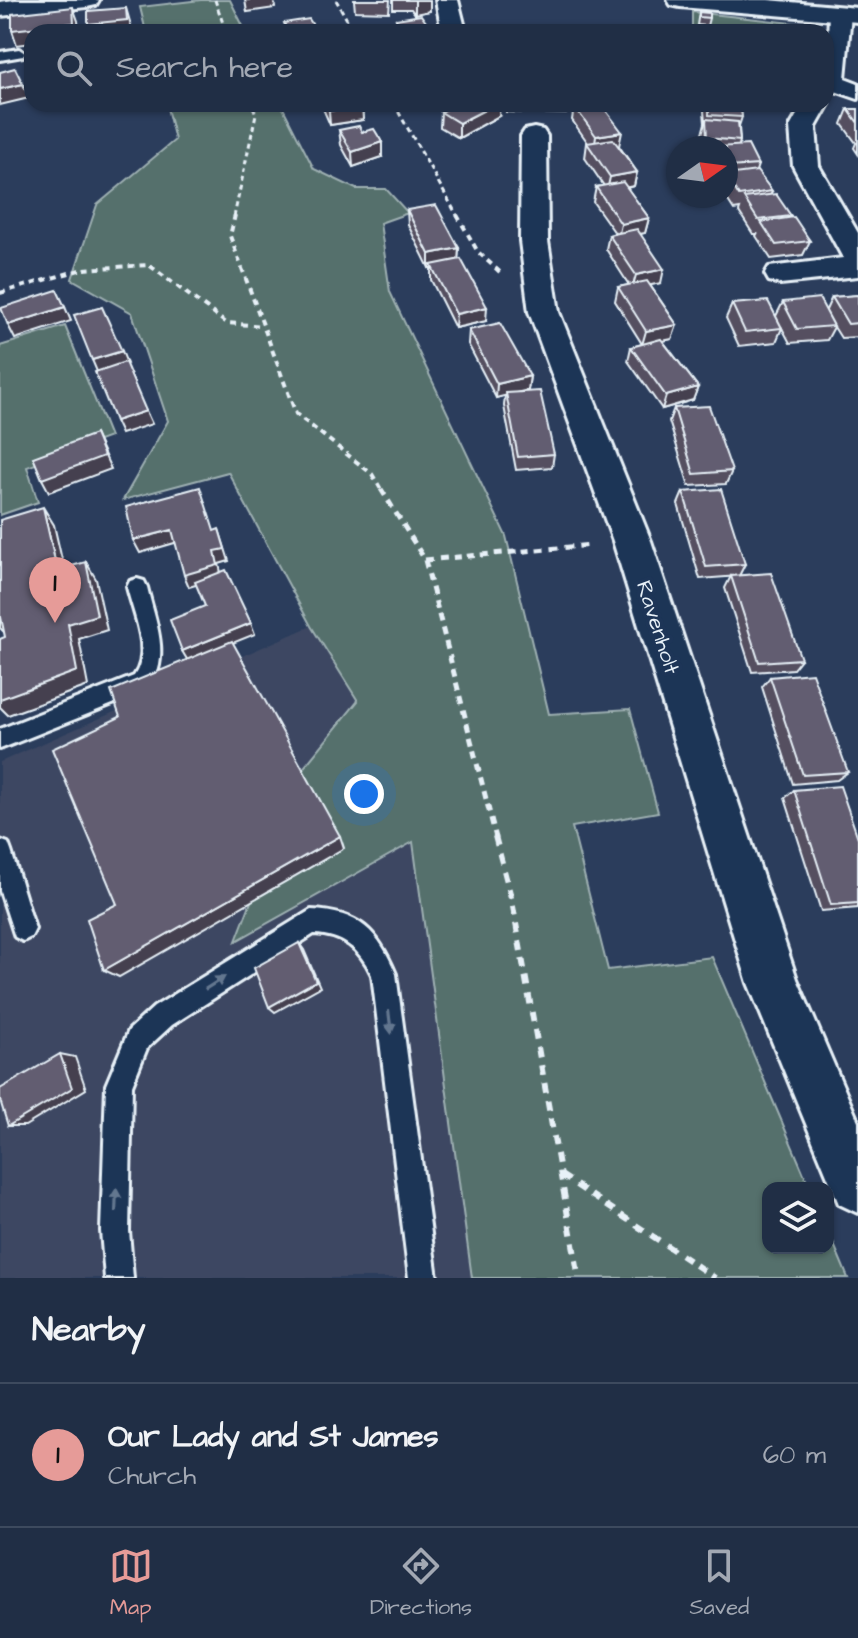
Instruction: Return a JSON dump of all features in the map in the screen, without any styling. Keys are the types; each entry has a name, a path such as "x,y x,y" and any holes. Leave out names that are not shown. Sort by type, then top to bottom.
{"highway":[{"path":"0,9 87,0"},
{"path":"680,0 849,14"}],"street":[{"path":"447,0 452,24"},
{"path":"834,63 849,14"},
{"path":"834,92 858,92"},
{"path":"812,112 803,127 806,166 858,259"},
{"name":"Ravenholt","path":"534,136 534,241 544,312 632,541 773,983 842,1107 858,1185"},
{"path":"780,274 858,266"}],"lane":[{"path":"0,56 19,53"},
{"path":"0,739 141,683 147,677 152,658 137,587"},
{"path":"0,851 23,929"},
{"path":"119,1278 115,1231 119,1085 138,1039 163,1016 311,922 334,923 370,944 384,974 423,1278"}],"path":[{"path":"215,0 223,24"},
{"path":"336,0 350,24"},
{"path":"255,112 230,236 296,414 372,474 425,560 512,901 579,1278"},
{"path":"399,112 478,252 544,312"},
{"path":"0,293 83,269 149,265 226,323 263,326"},
{"path":"425,560 632,541"},
{"path":"561,1175 715,1278"}],"shaded area":[{"path":"311,626 358,702 301,771 343,848 237,940 413,841 472,1278 0,1278 0,762"}],"green space":[{"path":"230,0 242,24 144,24 140,7"},
{"path":"692,12 802,24 692,24"},
{"path":"168,112 285,112 314,169 356,189 386,189 408,213 380,223 390,292 506,536 549,714 630,709 658,812 572,827 608,970 712,957 807,1182 762,1182 762,1254 834,1254 834,1244 848,1278 472,1278 413,842 236,941 301,771 358,701 311,626 228,472 123,500 168,421 132,313 72,279 97,205 175,140"},
{"path":"65,326 110,437 27,467 38,502 0,515 0,346"}],"building":[{"path":"73,7 74,23 24,24 24,29 12,30 12,14"},
{"path":"126,8 127,20 88,24 88,11"},
{"path":"699,12 709,13 709,18 699,17"},
{"path":"421,15 427,24 399,24 396,19"},
{"path":"309,19 312,24 284,24"},
{"path":"15,68 23,84 0,89 0,72"},
{"path":"848,109 858,109 858,123"},
{"path":"441,112 480,112 459,123"},
{"path":"578,112 607,112 622,132 596,136"},
{"path":"709,112 741,112 742,117 709,115"},
{"path":"706,119 738,122 740,141 738,136 707,136"},
{"path":"359,126 362,132 374,129 382,142 352,152 339,130"},
{"path":"613,139 637,172 610,177 587,143"},
{"path":"748,145 758,165 738,166 738,146"},
{"path":"757,171 772,191 739,196 738,173"},
{"path":"623,182 649,218 621,224 596,187"},
{"path":"776,194 791,216 758,220 744,198"},
{"path":"436,205 459,248 429,254 407,210"},
{"path":"794,217 810,241 776,245 761,222"},
{"path":"637,229 664,269 636,275 609,235"},
{"path":"461,259 487,307 456,314 431,265"},
{"path":"647,281 677,325 646,331 618,287"},
{"path":"57,290 65,307 8,325 1,308"},
{"path":"858,295 858,323 848,324 832,297"},
{"path":"819,298 834,326 797,329 783,302"},
{"path":"768,301 782,328 745,332 732,304"},
{"path":"102,307 122,351 92,360 74,315"},
{"path":"500,323 530,376 497,384 469,330"},
{"path":"661,339 698,387 666,396 631,347"},
{"path":"125,362 146,411 115,421 95,372"},
{"path":"540,391 554,454 518,457 506,393"},
{"path":"709,406 732,471 694,474 674,408"},
{"path":"95,434 104,456 42,479 33,457"},
{"path":"200,487 214,531 219,529 225,549 215,551 218,565 184,575 172,530 133,540 126,507"},
{"path":"721,489 745,564 706,567 683,492"},
{"path":"43,507 57,570 86,562 97,615 68,624 77,671 0,699 0,639 5,637 0,617 0,520"},
{"path":"226,570 251,623 182,651 170,620 205,606 195,582"},
{"path":"771,573 801,659 759,662 731,576"},
{"path":"232,641 340,836 104,970 87,919 117,904 52,749 120,717 111,691"},
{"path":"812,673 848,772 803,775 770,677"},
{"path":"840,786 858,838 858,903 831,905 794,790"},
{"path":"299,943 316,981 269,1007 254,968"},
{"path":"60,1054 72,1088 8,1126 0,1089"}],"place":[{"name":"Our Lady and St James","path":"55,623"}]}
